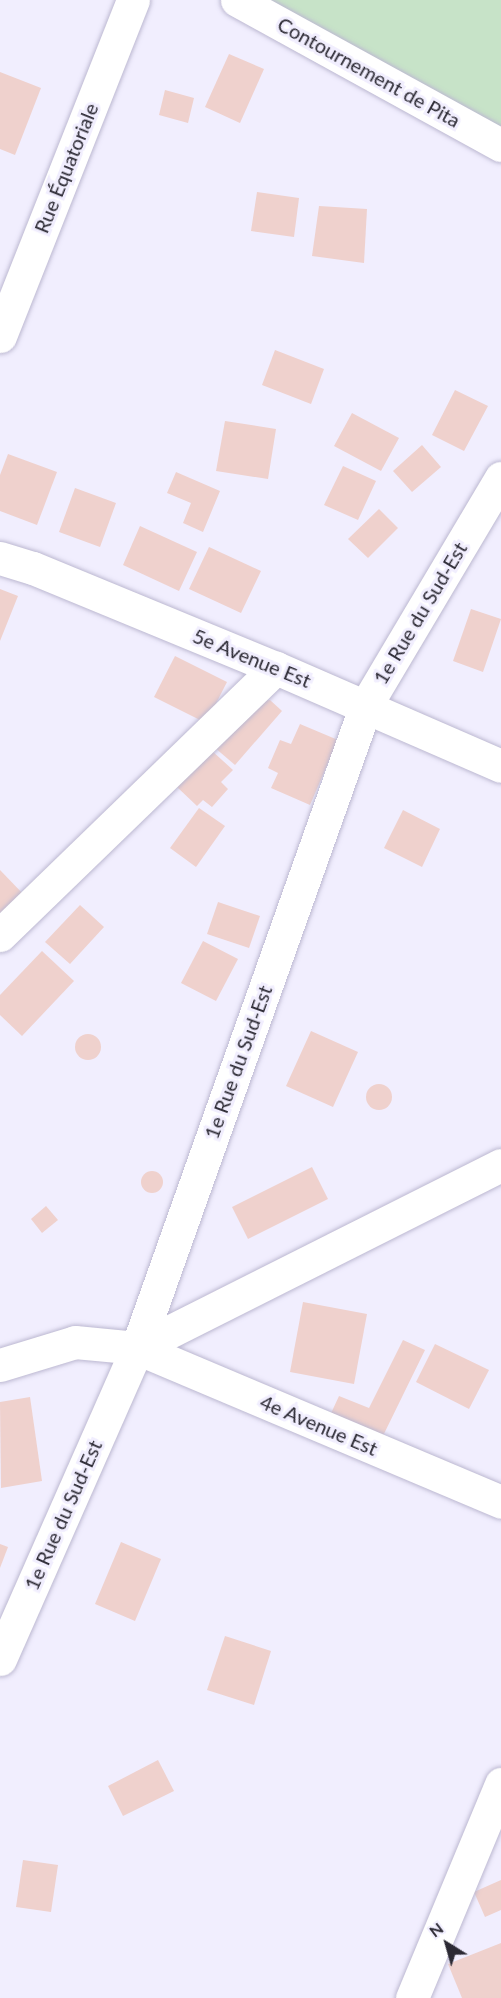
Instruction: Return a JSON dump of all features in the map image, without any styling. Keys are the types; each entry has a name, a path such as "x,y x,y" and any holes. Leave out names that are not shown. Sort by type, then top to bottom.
{"street":[{"name":"Rue Équatoriale","path":"0,336 133,0"},
{"name":"Contournement de Pita","path":"237,0 501,145"},
{"name":"1e Rue du Sud-Est","path":"0,1659 136,1348 366,705 501,478"},
{"name":"5e Avenue Est","path":"0,558 33,568 366,705 501,766"},
{"path":"0,935 276,668"},
{"path":"0,1365 75,1342 136,1348 501,1165"},
{"name":"4e Avenue Est","path":"136,1348 501,1502"},
{"path":"412,1998 501,1784"}],"green space":[{"path":"261,0 501,0 501,131"}],"building":[{"path":"229,54 264,69 240,123 205,107"},
{"path":"0,72 41,88 15,155 0,149"},
{"path":"165,90 194,98 188,123 159,115"},
{"path":"257,192 299,198 294,237 251,231"},
{"path":"319,206 367,209 364,263 312,256"},
{"path":"275,350 324,369 311,404 262,385"},
{"path":"455,390 488,406 464,451 432,435"},
{"path":"352,413 399,438 381,471 334,446"},
{"path":"225,421 276,429 268,479 216,471"},
{"path":"422,445 441,467 412,492 393,471"},
{"path":"8,454 57,472 37,525 0,511 0,475"},
{"path":"343,466 376,481 358,520 324,505"},
{"path":"176,472 220,491 203,532 183,523 191,503 167,493"},
{"path":"75,488 116,503 100,547 59,532"},
{"path":"379,509 398,528 368,558 348,539"},
{"path":"140,526 197,552 179,591 123,565"},
{"path":"209,547 261,571 241,613 189,589"},
{"path":"0,589 18,596 0,641"},
{"path":"471,609 501,619 483,672 453,661"},
{"path":"175,656 227,682 206,723 154,697"},
{"path":"270,700 282,711 235,765 214,747 254,702"},
{"path":"300,724 338,740 310,805 271,788 278,773 268,768 280,740 291,744"},
{"path":"211,750 233,770 221,782 228,789 212,807 203,800 197,806 177,787"},
{"path":"199,808 225,826 196,867 170,848"},
{"path":"403,810 440,829 422,867 384,848"},
{"path":"0,870 27,898 0,924"},
{"path":"218,902 260,916 249,948 207,934"},
{"path":"80,905 104,927 70,964 45,942"},
{"path":"203,941 238,959 216,1001 181,983"},
{"path":"42,951 74,981 22,1036 0,1015 0,995"},
{"path":"311,1031 358,1052 333,1107 286,1086"},
{"path":"88,1034 97,1038 101,1047 97,1056 88,1060 79,1056 75,1047 79,1038"},
{"path":"379,1084 388,1088 392,1097 388,1106 379,1110 370,1106 366,1097 370,1088"},
{"path":"312,1167 328,1199 248,1239 232,1207"},
{"path":"152,1171 160,1174 163,1182 160,1190 152,1193 144,1190 141,1182 144,1174"},
{"path":"46,1206 58,1220 42,1233 31,1219"},
{"path":"303,1302 367,1314 354,1384 290,1372"},
{"path":"403,1340 425,1350 379,1444 327,1422 339,1396 369,1408"},
{"path":"435,1344 489,1370 469,1409 416,1382"},
{"path":"30,1397 42,1481 1,1488 0,1402"},
{"path":"121,1542 161,1559 135,1621 95,1604"},
{"path":"0,1544 8,1547 0,1568"},
{"path":"225,1636 271,1651 254,1705 207,1690"},
{"path":"158,1760 174,1791 123,1816 108,1786"},
{"path":"23,1860 58,1865 51,1912 16,1907"},
{"path":"501,1880 501,1910 485,1917 474,1892"},
{"path":"501,1943 501,1998 462,1998 448,1964"}]}
